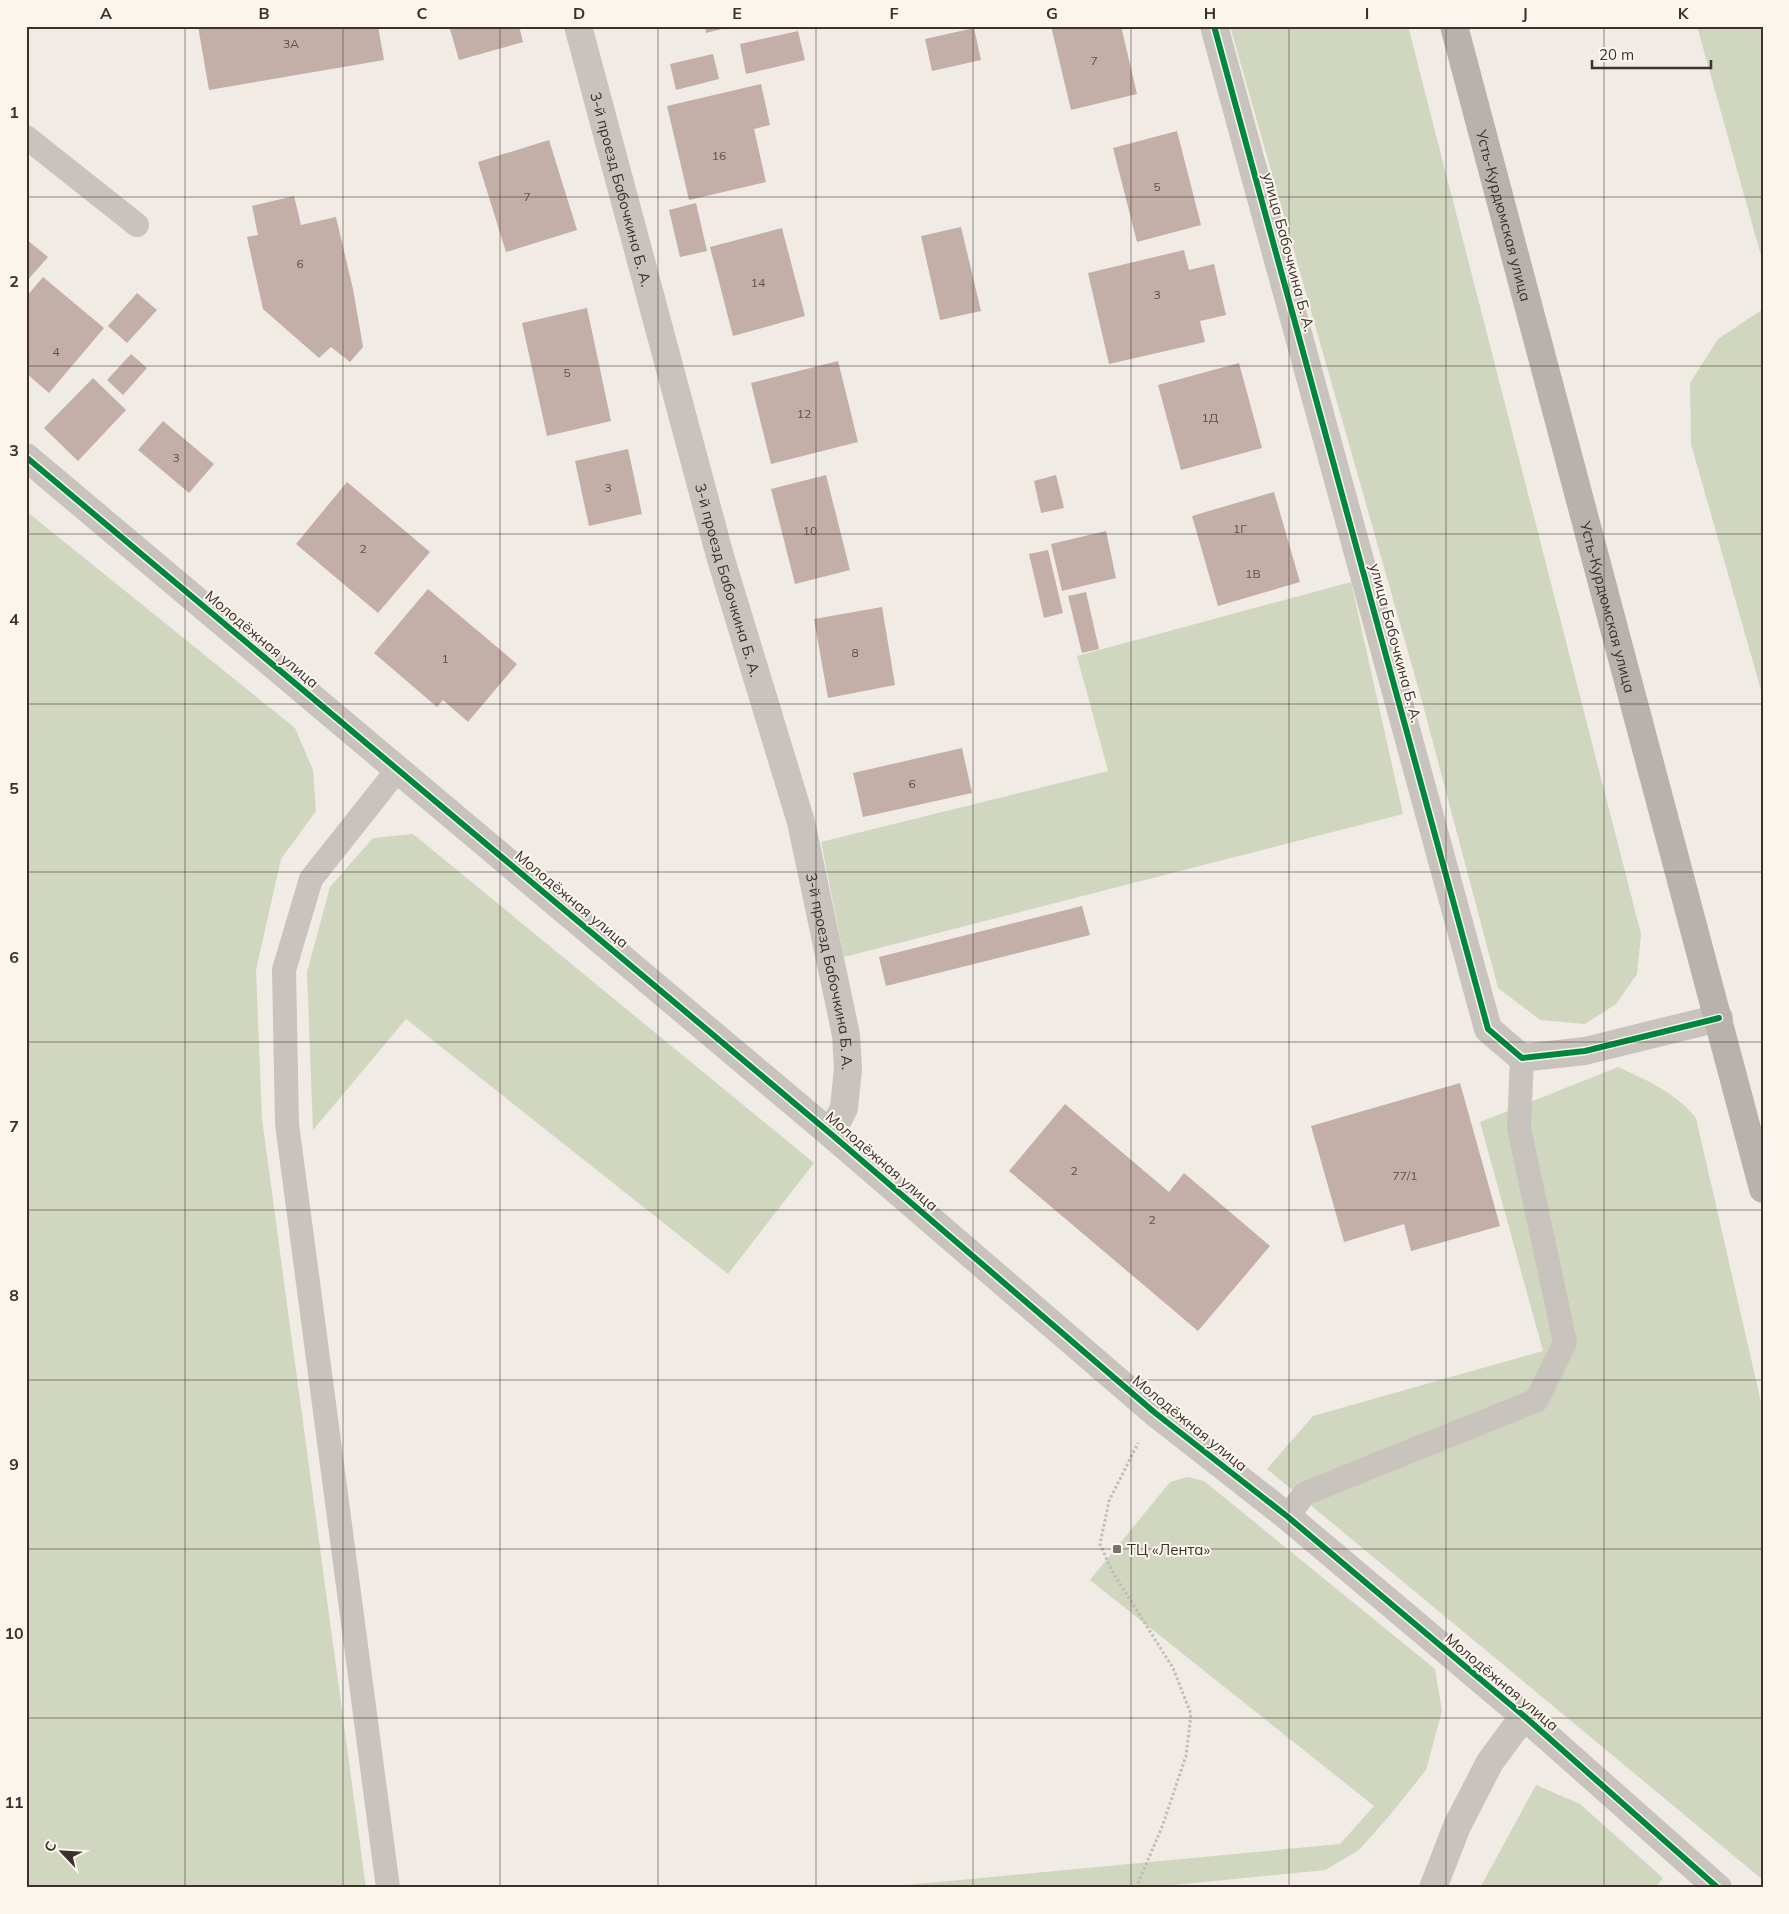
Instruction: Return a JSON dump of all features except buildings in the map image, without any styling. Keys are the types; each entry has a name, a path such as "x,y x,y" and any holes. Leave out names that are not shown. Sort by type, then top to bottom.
{"main road":[{"name":"Усть-Курдюмская улица","path":"1454,26 1763,1189"}],"street":[{"name":"3-й проезд Бабочкина Б. А.","path":"578,26 720,556 800,822 846,1035 848,1069 844,1108 831,1134"},
{"name":"улица Бабочкина Б. А.","path":"1214,26 1488,1029 1522,1058"},
{"name":"Молодёжная улица","path":"26,456 831,1134 1154,1412 1288,1517 1524,1716 1718,1888"},
{"path":"1522,1058 1585,1052 1719,1018"},
{"path":"1433,1888 1457,1826 1490,1762 1524,1716"}],"lane":[{"path":"26,137 137,225"},
{"path":"388,1888 287,1124 284,970 312,879 398,768"},
{"path":"1288,1517 1304,1494 1537,1400 1565,1342 1519,1128 1522,1058"}],"path":[{"path":"1136,1888 1162,1827 1186,1756 1191,1714 1173,1668 1112,1571 1100,1544 1109,1501 1154,1412"}],"green space":[{"path":"1230,26 1408,26 1641,934 1637,974 1616,1004 1585,1024 1540,1020 1498,988 1422,701"},
{"path":"1697,26 1763,26 1763,263"},
{"path":"1763,309 1763,697 1691,444 1690,383 1718,339"},
{"path":"26,511 295,728 313,770 316,811 281,859 256,970 262,1119 366,1888 26,1888"},
{"path":"1351,582 1403,814 844,957 821,842 1108,771 1077,656"},
{"path":"413,834 814,1163 728,1274 406,1019 313,1130 307,972 330,887 373,838"},
{"path":"1618,1067 1670,1094 1696,1118 1763,1411 1763,1880 1267,1469 1313,1416 1543,1351 1480,1122"},
{"path":"1187,1477 1204,1481 1435,1669 1442,1711 1426,1770 1359,1850 1325,1870 1143,1888 875,1888 1340,1844 1374,1806 1090,1580 1170,1482"},
{"path":"1536,1785 1580,1804 1663,1878 1655,1888 1480,1888"}],"cycle path":[{"path":"1214,26 1488,1029 1522,1058 1585,1051 1719,1018"},
{"path":"26,457 831,1134 1154,1412 1288,1517 1524,1716 1718,1888"}],"place":[{"name":"ТЦ «Лента»","path":"1117,1549"}]}
